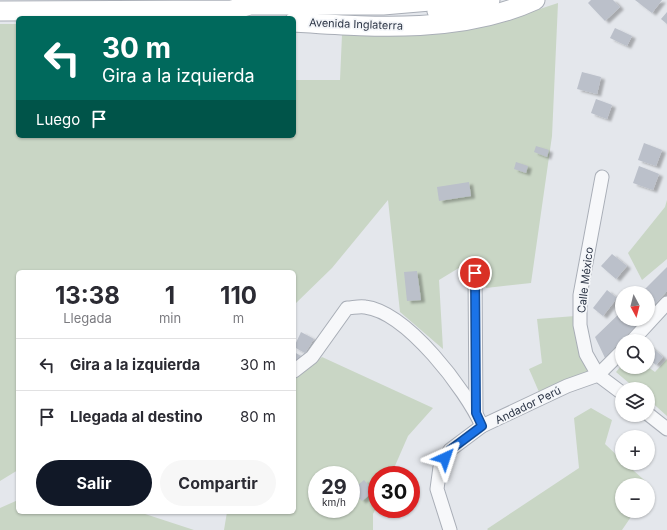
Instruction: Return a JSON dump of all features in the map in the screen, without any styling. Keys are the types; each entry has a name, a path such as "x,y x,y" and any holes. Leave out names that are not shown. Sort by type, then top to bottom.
{"main road":[{"name":"Avenida Inglaterra","path":"232,10 250,5 383,5 442,0"},
{"path":"296,19 440,11 490,0"},
{"name":"Avenida Inglaterra","path":"296,22 380,27 433,24 483,17 522,6 535,0"},
{"name":"Avenida Inglaterra","path":"0,12 232,10 255,16"}],"street":[{"name":"Calle México","path":"602,177 580,295 580,325 586,354 598,375 615,388"},
{"path":"475,273 476,413"},
{"path":"638,334 667,303"},
{"path":"296,369 312,357 347,308 365,307 390,316 410,331 447,371 476,413 482,426"},
{"name":"Andador Perú","path":"450,530 437,489 440,467 450,450 482,426 567,386 598,375 615,358"},
{"path":"655,420 667,429"}],"green space":[{"path":"558,3 552,136 531,283 486,288 482,262 467,263 439,280 443,349 400,312 388,200 332,268 296,303 296,270 16,270 16,471 0,481 0,24 16,24 16,138 296,138 296,80 340,80 342,35 432,33 491,25"},
{"path":"667,200 667,259 642,280 628,253 665,207"},
{"path":"575,316 590,371 539,392 529,369 542,363 537,319"},
{"path":"322,357 433,408 408,436 395,466 368,466 368,518 373,518 373,530 224,530 227,514 296,514 296,378"},
{"path":"667,359 667,416 655,405 655,382 628,382 618,374 655,374 655,372"},
{"path":"591,408 612,420 605,444 615,453 615,470 633,470 642,478 615,478 615,518 630,518 622,530 488,530 487,529 579,468 574,418"},
{"path":"16,501 16,514 145,514 194,530 0,530 0,508"}],"building":[{"path":"591,0 613,0 620,7 605,21 588,3"},
{"path":"635,0 662,0 652,13"},
{"path":"667,12 667,24 661,19"},
{"path":"615,28 632,36 627,46 610,38"},
{"path":"582,72 601,77 597,94 577,89"},
{"path":"596,99 612,105 607,119 591,113"},
{"path":"644,143 662,150 656,166 638,160"},
{"path":"536,146 549,150 547,157 534,152"},
{"path":"516,162 528,166 526,173 514,169"},
{"path":"639,166 659,174 653,190 633,183"},
{"path":"469,182 471,196 439,201 437,187"},
{"path":"612,254 627,266 616,279 601,266"},
{"path":"667,267 667,291 655,304 655,286 648,286"},
{"path":"417,271 421,300 407,301 404,272"},
{"path":"607,290 615,296 615,301 603,316 593,308"},
{"path":"615,318 615,326 635,326 628,334 615,334 615,347 605,358 595,337"},
{"path":"301,332 314,339 305,353 296,348 296,343"},
{"path":"655,350 663,357 656,365 655,364"},
{"path":"296,353 301,356 296,365"},
{"path":"364,480 368,484 368,496 362,501 360,499 360,483"}],"route":[{"path":"445,458 450,450 482,426 476,413 475,273"}]}
